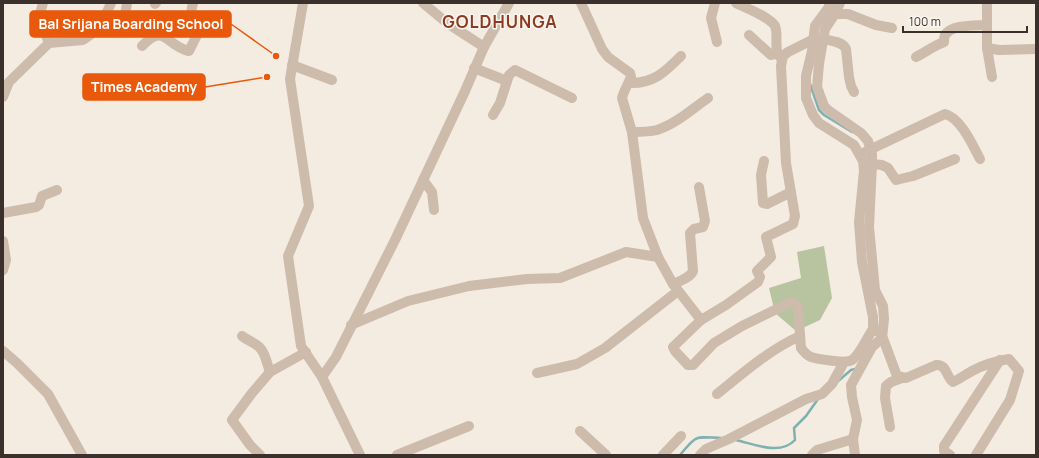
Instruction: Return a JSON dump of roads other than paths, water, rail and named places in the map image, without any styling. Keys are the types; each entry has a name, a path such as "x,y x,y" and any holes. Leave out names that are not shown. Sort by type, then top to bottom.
{"street":[{"path":"43,3 39,17 49,43"},
{"path":"3,97 9,82 49,43 83,40 100,28 111,3"},
{"path":"125,16 127,3"},
{"path":"142,46 156,35 162,35 184,50 189,51 199,31 199,26 193,20 191,14 193,3"},
{"path":"303,3 290,79 309,206 288,256 301,346 322,378 360,455"},
{"path":"423,3 447,23 484,47"},
{"path":"322,378 336,357 395,240 484,47 509,3"},
{"path":"581,3 602,49 608,57 630,73 631,77 622,98 632,132 643,218 658,257 675,288 701,320"},
{"path":"715,3 710,18 716,42"},
{"path":"829,3 829,7 815,26 818,43 818,87 824,106 832,114 861,133 868,141 863,161 864,171 859,222 862,262 873,317 878,332 897,376 902,378"},
{"path":"840,3 818,43 806,76 806,98 813,115 819,122 866,152 872,164 869,227 875,290 883,306 884,319 872,347 851,385 857,420 853,439 855,455"},
{"path":"987,3 987,48 992,77"},
{"path":"739,4 771,21 774,26 781,66 786,163 795,216 793,224 766,237 771,257 757,271 760,280 748,290 701,320 673,347 674,351 688,365 693,365 714,343 742,326 791,302 798,307 802,348 805,353 810,356 844,362 851,361 878,332"},
{"path":"835,14 848,14 876,25 892,28"},
{"path":"916,57 933,46 944,42 945,35 953,29 969,26 987,26"},
{"path":"749,35 771,55 780,55 795,47 818,43 842,44 846,49 849,77 854,92"},
{"path":"987,48 998,50 1036,49"},
{"path":"629,83 647,82 666,71 681,56"},
{"path":"292,65 332,80"},
{"path":"474,68 507,80"},
{"path":"493,115 500,103 507,80 515,70 518,70 572,98"},
{"path":"632,132 654,130 669,125 708,98"},
{"path":"866,152 945,114 950,116 961,127 980,159"},
{"path":"872,164 882,165 888,168 893,177 896,180 900,180 955,159"},
{"path":"764,161 761,175 763,202 767,204 791,192"},
{"path":"423,180 432,192 434,210"},
{"path":"536,373 577,364 605,348 692,275 690,234 694,229 703,227 705,220 700,187"},
{"path":"3,213 36,207 39,205 42,196 57,190"},
{"path":"3,241 6,260 3,270"},
{"path":"351,325 408,301 469,286 527,279 560,278 626,252 658,257"},
{"path":"242,336 258,346 263,353 270,372"},
{"path":"717,394 744,371 788,341 800,336"},
{"path":"3,351 48,394 82,455"},
{"path":"260,455 250,445 232,420 270,372 306,352"},
{"path":"950,455 944,451 944,446 1000,360"},
{"path":"890,427 885,398 886,386 891,382 906,378 941,364 944,366 950,380 953,382 963,378 971,371 1000,360 1008,360 1019,371 1010,400 976,455"},
{"path":"700,455 706,449 806,399 822,394 832,384 844,362"},
{"path":"397,455 469,426"},
{"path":"580,431 606,455"},
{"path":"663,455 682,436"},
{"path":"812,455 817,450 853,439"}],"waterway":[{"path":"810,84 819,110 824,115 852,132"},
{"path":"837,382 851,370 855,369"},
{"path":"736,440 767,448 789,445 795,440 794,428 806,416 818,399"},
{"path":"680,455 690,443 697,438 721,438"}],"place":[{"name":"Bal Srijana Boarding School","path":"276,56"},
{"name":"Times Academy","path":"267,77"}],"district":[{"name":"GOLDHUNGA","path":"500,22"}]}
